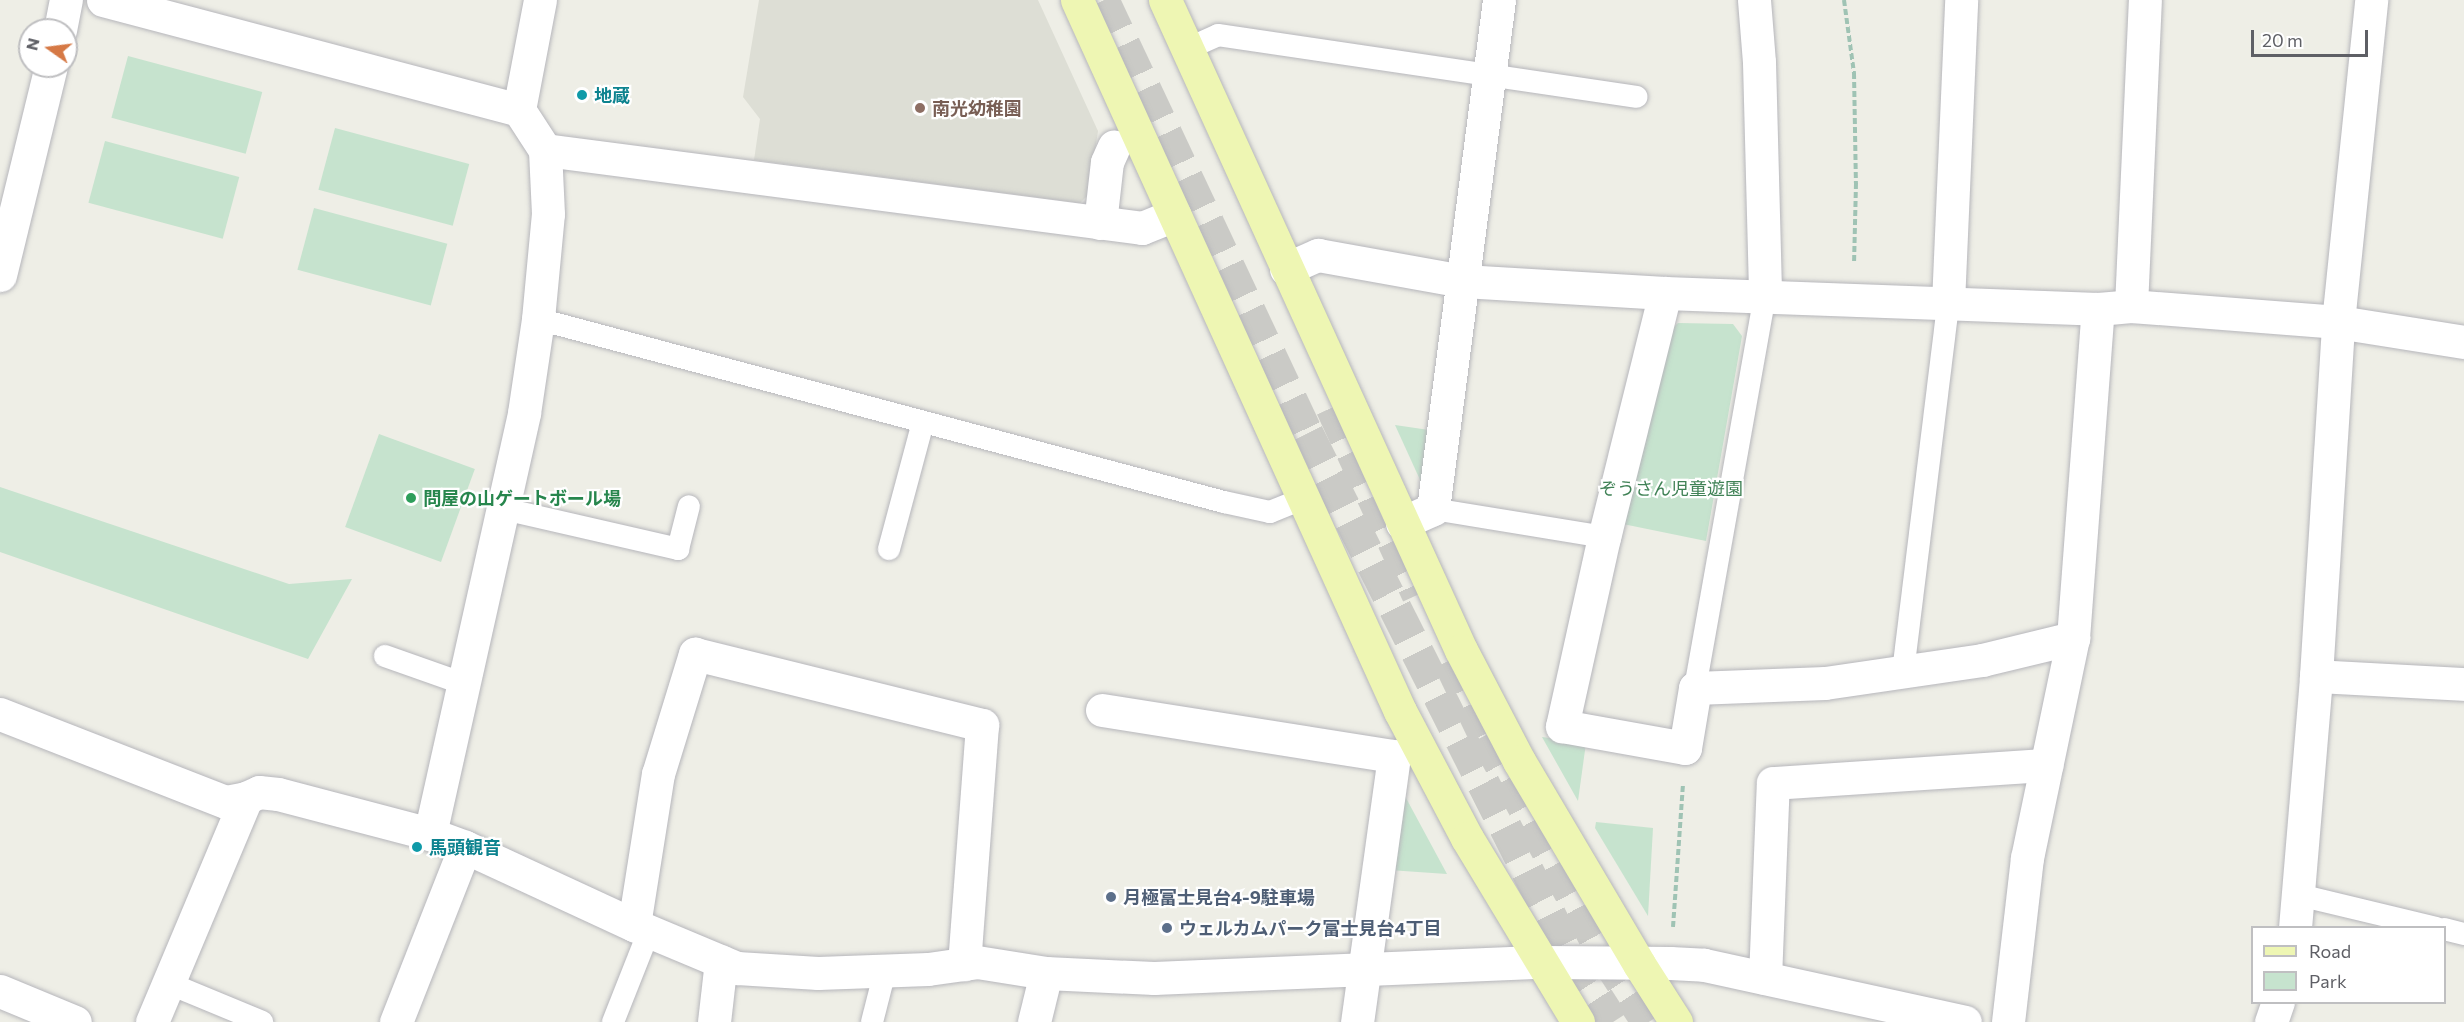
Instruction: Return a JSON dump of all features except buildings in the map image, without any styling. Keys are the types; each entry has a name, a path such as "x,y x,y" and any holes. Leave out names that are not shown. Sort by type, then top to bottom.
{"main road":[{"path":"1077,0 1303,499 1406,750 1467,838 1578,1022"},
{"path":"1165,0 1461,650 1519,761 1654,964 1676,1022"}],"street":[{"path":"62,18 66,0"},
{"path":"103,0 519,110 545,150 548,214 538,319 524,413 430,834"},
{"path":"519,110 540,0"},
{"path":"1402,523 1432,509 1499,0"},
{"path":"1754,0 1759,62 1765,296"},
{"path":"1948,303 1961,0"},
{"path":"2131,306 2145,0"},
{"path":"2295,926 2316,676 2338,322 2371,0"},
{"path":"0,275 48,78"},
{"path":"1100,223 1107,162 1114,146"},
{"path":"545,150 1142,228 1175,215"},
{"path":"1286,269 1318,255 1463,280 1665,293 2098,309 2131,306 2338,322 2464,342"},
{"path":"1665,293 1604,537 1562,726 1685,748 1695,688 1825,683 1982,660 2073,638"},
{"path":"2008,1022 2027,858 2073,638 2098,309"},
{"path":"641,928 658,774 695,654 982,726 964,964"},
{"path":"2316,676 2464,684"},
{"path":"1102,710 1406,750 1357,1022"},
{"path":"0,714 226,802 246,798 259,792 278,794 430,834 465,847 641,928 737,968 818,973 928,969 976,962 1046,973 1154,978 1540,962 1704,966 1965,1022"},
{"path":"1765,978 1773,783 2046,765"},
{"path":"152,1022 246,798"},
{"path":"396,1022 465,847"},
{"path":"714,1022 721,961"},
{"path":"1034,1022 1046,973"},
{"path":"0,991 75,1022"},
{"path":"2271,1022 2277,1004"}],"lane":[{"path":"1187,49 1218,35 1636,96"},
{"path":"1695,688 1765,296"},
{"path":"1903,672 1948,303"},
{"path":"538,319 1224,502 1270,512 1303,499"},
{"path":"889,549 923,422"},
{"path":"504,509 678,549 689,506"},
{"path":"1432,509 1604,537"},
{"path":"385,656 464,684"},
{"path":"2299,895 2432,926"},
{"path":"613,1022 641,928"},
{"path":"2446,929 2464,934"},
{"path":"872,1022 885,971"},
{"path":"168,983 262,1022"}],"path":[{"path":"1844,0 1854,73 1856,183 1852,299"},
{"path":"1654,964 1685,748"}],"shaded area":[{"name":"南光幼稚園","path":"759,0 1038,0 1098,131 1088,195 1080,203 754,160 760,119 743,97"}],"green space":[{"path":"128,56 262,92 246,154 111,118"},
{"path":"335,128 469,164 453,226 318,190"},
{"path":"105,141 239,177 223,239 88,203"},
{"path":"314,208 447,244 431,306 297,270"},
{"name":"ぞうさん児童遊園","path":"1678,323 1733,324 1742,336 1706,541 1618,523 1663,337"},
{"path":"1395,425 1429,430 1421,482"},
{"name":"問屋の山ゲートボール場","path":"379,434 475,469 441,562 345,527"},
{"path":"0,487 289,584 352,579 308,659 0,552"},
{"path":"1542,737 1586,743 1578,801"},
{"path":"1399,785 1447,874 1389,870"},
{"path":"1596,822 1653,828 1648,916 1595,828"}],"tunnel":[{"path":"1103,0 1307,433 1571,957 1613,1022"},
{"path":"1332,407 1418,594"},
{"path":"1449,660 1485,735 1604,954 1648,1022"}],"place":[{"name":"地蔵","path":"582,95"},
{"name":"南光幼稚園","path":"920,108"},
{"name":"問屋の山ゲートボール場","path":"411,498"},
{"name":"馬頭観音","path":"417,847"},
{"name":"月極富士見台4-9駐車場","path":"1111,897"},
{"name":"ウェルカムパーク富士見台4丁目","path":"1167,928"}]}
